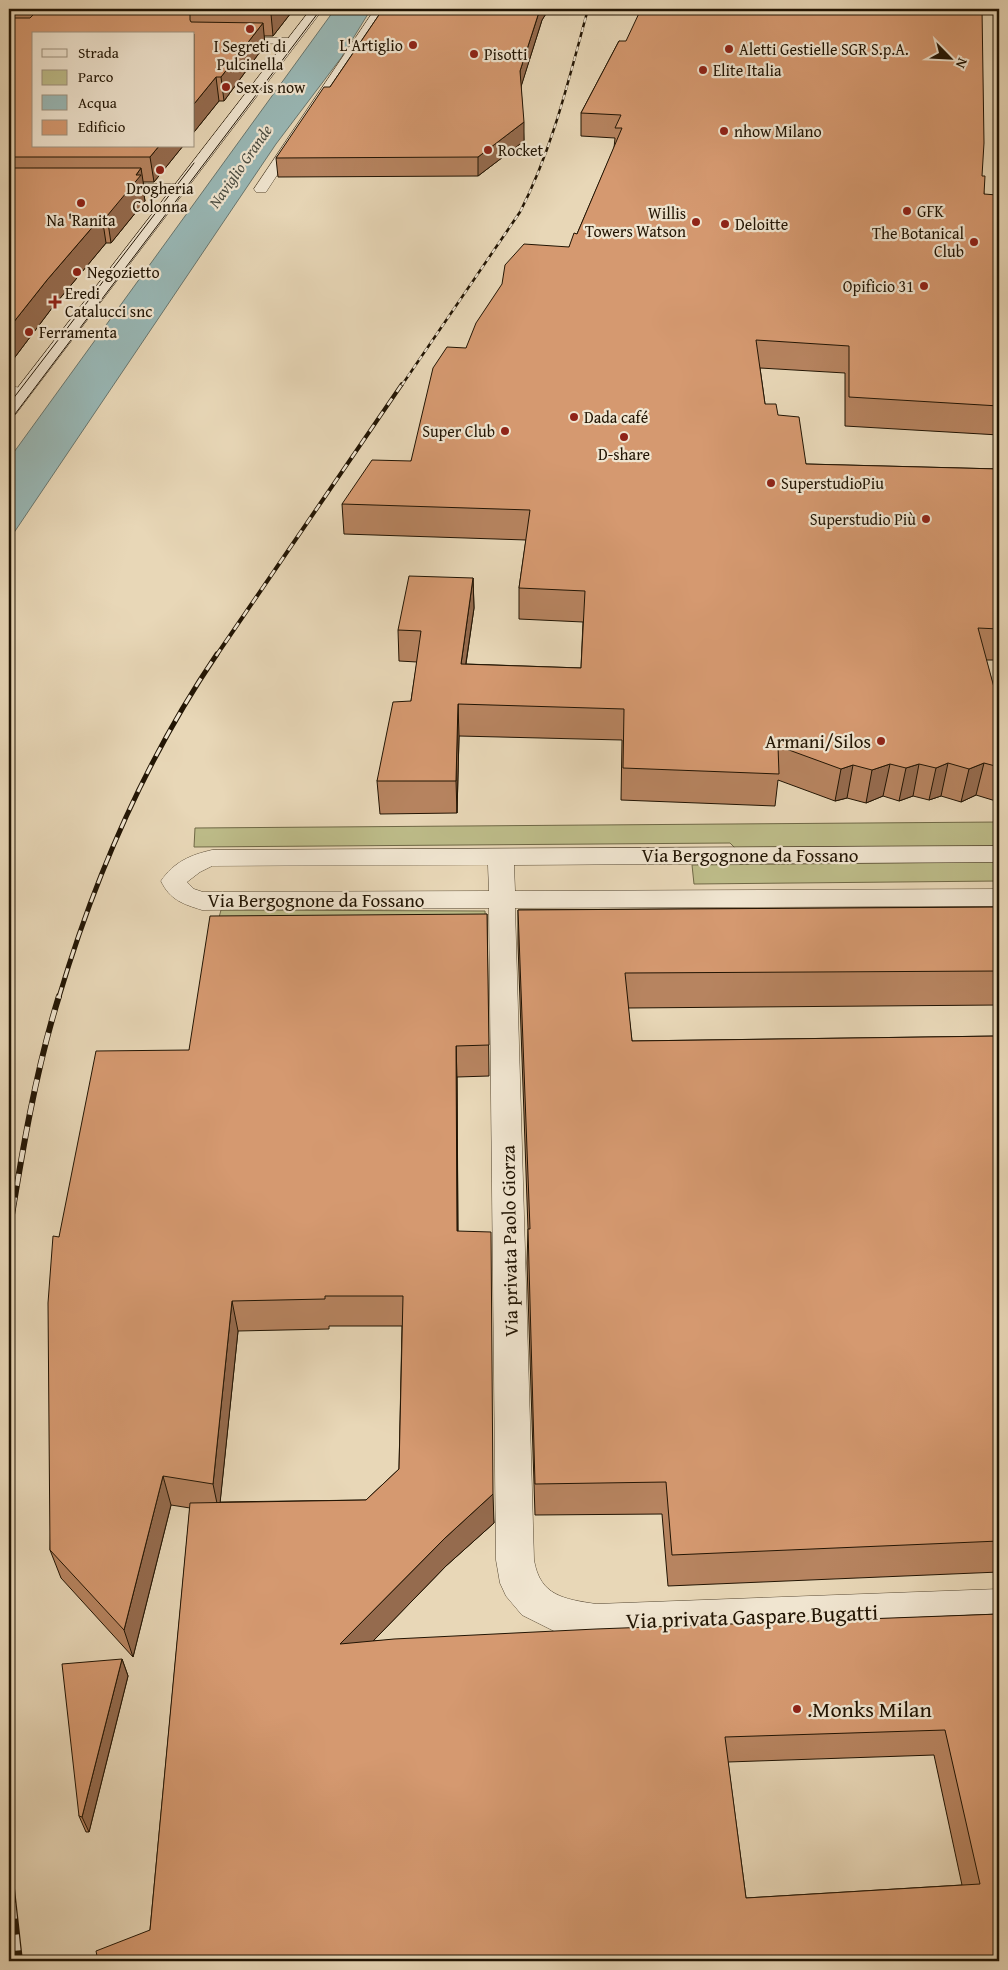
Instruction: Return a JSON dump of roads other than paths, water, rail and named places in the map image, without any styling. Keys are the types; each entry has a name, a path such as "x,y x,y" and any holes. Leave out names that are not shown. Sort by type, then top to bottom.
{"street":[{"path":"9,411 16,392 179,188 317,9"},
{"path":"261,189 380,9"},
{"path":"195,39 292,41"},
{"path":"89,188 179,188"},
{"name":"Via Bergognone da Fossano","path":"999,854 212,858 194,862 181,871 174,881 178,890 186,897 202,901 999,897"},
{"path":"501,857 503,899"},
{"name":"Via privata Paolo Giorza","path":"503,899 515,1560 518,1582"},
{"name":"Via privata Gaspare Bugatti","path":"518,1582 536,1602 562,1617 596,1622 999,1608"}],"water":[{"name":"Naviglio Grande","path":"335,9 371,9 341,58 276,144 9,540 9,459"}],"tram line":[{"path":"9,422 321,9"},
{"path":"9,404 194,163"}],"railway":[{"path":"402,385 520,212 532,188 551,138 567,87 588,9"},
{"path":"216,656 402,384"},
{"path":"59,997 89,907 125,819 167,735 217,654"},
{"path":"9,1233 36,1084 59,996"},
{"path":"9,1871 19,1961"}],"place":[{"name":"I Segreti di Pulcinella","path":"250,29"},
{"name":"L'Artiglio","path":"413,45"},
{"name":"Aletti Gestielle SGR S.p.A.","path":"729,49"},
{"name":"Pisotti","path":"474,54"},
{"name":"Elite Italia","path":"703,70"},
{"name":"Sex is now","path":"226,87"},
{"name":"nhow Milano","path":"724,131"},
{"name":"Rocket","path":"488,150"},
{"name":"Drogheria Colonna","path":"160,170"},
{"name":"Na 'Ranita","path":"81,203"},
{"name":"GFK","path":"907,211"},
{"name":"Willis Towers Watson","path":"696,222"},
{"name":"Deloitte","path":"725,224"},
{"name":"The Botanical Club","path":"974,242"},
{"name":"Negozietto","path":"77,272"},
{"name":"Opificio 31","path":"924,286"},
{"name":"Eredi Catalucci snc","path":"55,302"},
{"name":"Ferramenta","path":"29,332"},
{"name":"Dada café","path":"574,417"},
{"name":"Super Club","path":"505,431"},
{"name":"D-share","path":"624,437"},
{"name":"SuperstudioPiu","path":"771,483"},
{"name":"Superstudio Più","path":"926,519"},
{"name":"Armani/Silos","path":"881,741"},
{"name":".Monks Milan","path":"797,1709"}]}
